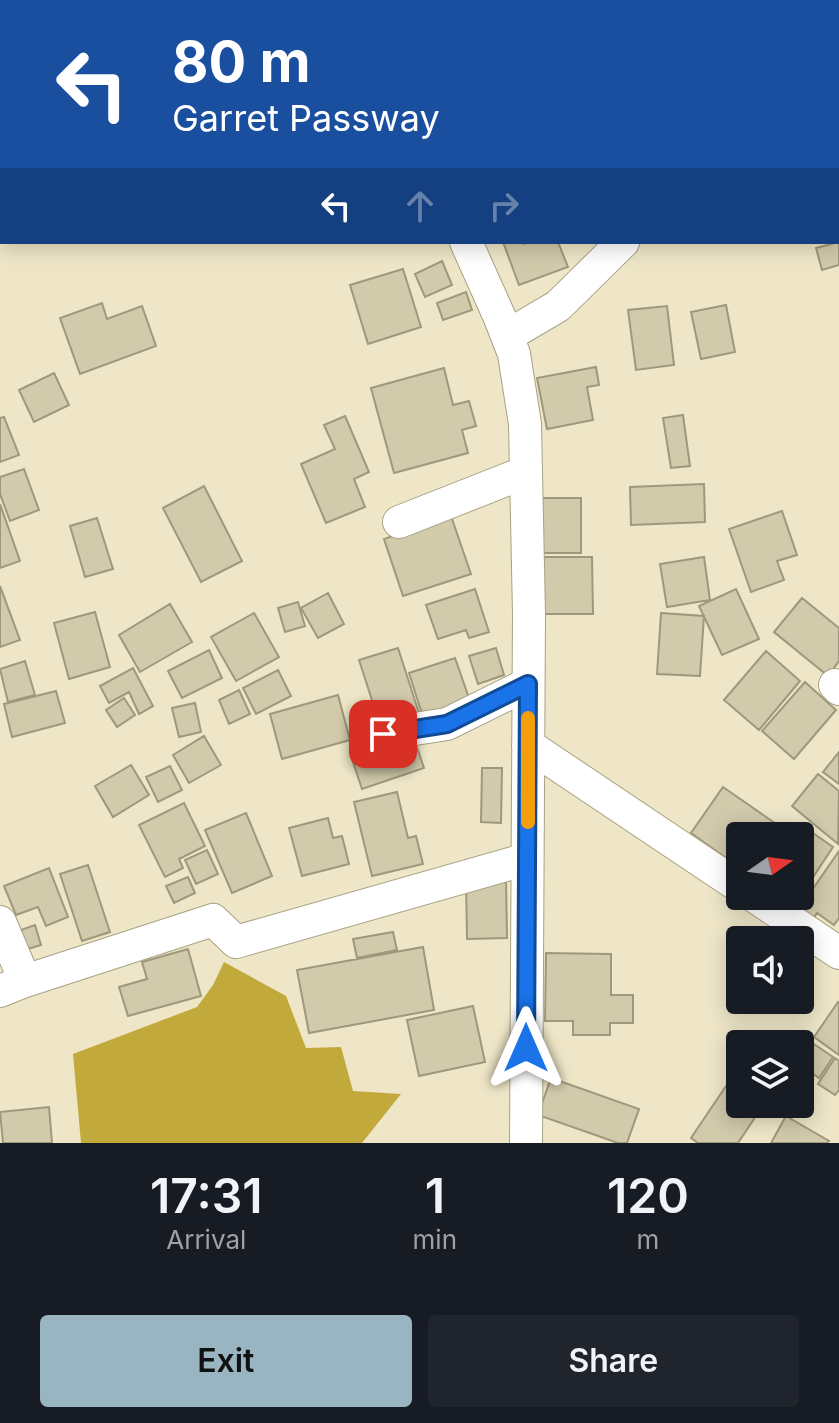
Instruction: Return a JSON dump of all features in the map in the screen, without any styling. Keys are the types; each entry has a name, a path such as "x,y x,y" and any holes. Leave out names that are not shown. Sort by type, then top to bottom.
{"street":[{"path":"467,244 514,354 525,424 528,684 526,1143"},
{"path":"507,336 558,306 621,244"},
{"path":"399,522 526,472"},
{"path":"383,734 447,724 528,684"},
{"path":"528,745 726,878"},
{"path":"0,922 12,986 213,920 236,942 527,859"},
{"path":"775,910 839,953"}],"shaded area":[{"path":"224,962 286,996 306,1048 341,1047 353,1091 401,1094 362,1143 81,1143 73,1054 197,1007 213,985"}],"building":[{"path":"504,244 559,244 568,267 519,285"},
{"path":"839,244 839,265 822,270 816,248"},
{"path":"442,261 452,285 425,297 415,274"},
{"path":"403,269 421,327 368,344 350,285"},
{"path":"466,292 472,310 443,320 437,303"},
{"path":"102,303 107,319 142,306 156,346 80,374 60,318"},
{"path":"726,305 735,352 701,359 691,312"},
{"path":"667,306 674,365 636,370 628,310"},
{"path":"596,367 599,385 587,387 593,420 547,429 537,378"},
{"path":"444,368 453,405 469,401 476,426 462,430 468,453 394,473 371,388"},
{"path":"54,373 69,405 34,422 19,390"},
{"path":"683,415 690,466 671,468 663,418"},
{"path":"345,416 369,472 354,479 365,507 326,523 301,464 335,449 324,425"},
{"path":"4,417 19,455 0,462 0,418"},
{"path":"24,469 39,510 10,521 0,494 0,477"},
{"path":"704,484 705,522 631,525 630,487"},
{"path":"204,486 242,561 201,582 163,508"},
{"path":"542,498 581,498 581,553 542,553"},
{"path":"0,504 20,561 0,568"},
{"path":"782,511 797,555 777,561 784,580 751,592 729,529"},
{"path":"451,516 471,574 403,596 384,539"},
{"path":"97,518 113,569 85,577 70,526"},
{"path":"543,557 592,557 593,614 544,614"},
{"path":"704,557 710,600 667,607 660,564"},
{"path":"0,586 20,640 0,647"},
{"path":"475,589 489,632 469,638 466,630 438,639 426,605"},
{"path":"736,589 759,639 722,655 699,606"},
{"path":"328,593 344,624 318,638 301,608"},
{"path":"802,598 839,628 839,661 828,676 774,632"},
{"path":"298,602 305,626 285,632 278,608"},
{"path":"170,604 192,642 140,672 119,635"},
{"path":"95,612 110,667 69,679 54,623"},
{"path":"254,613 279,657 236,681 211,637"},
{"path":"661,613 704,616 700,676 657,674"},
{"path":"398,648 419,713 380,725 359,660"},
{"path":"496,648 504,675 478,684 469,656"},
{"path":"209,650 222,678 182,698 168,671"},
{"path":"766,651 800,681 759,730 724,700"},
{"path":"455,658 470,701 423,717 409,673"},
{"path":"25,661 35,695 8,702 0,669"},
{"path":"133,668 153,706 139,714 129,692 109,703 100,686"},
{"path":"278,670 291,696 256,714 243,688"},
{"path":"805,682 836,710 794,759 762,731"},
{"path":"239,690 250,714 229,724 219,700"},
{"path":"56,691 65,723 12,737 4,704"},
{"path":"338,695 350,740 282,759 270,714"},
{"path":"124,698 135,715 117,727 106,710"},
{"path":"195,703 201,732 179,737 172,708"},
{"path":"204,736 221,765 189,783 173,755"},
{"path":"413,736 424,768 362,789 351,756"},
{"path":"839,752 839,784 823,772"},
{"path":"131,765 149,795 113,817 95,786"},
{"path":"170,766 182,790 158,802 146,777"},
{"path":"482,768 502,768 501,823 481,822"},
{"path":"818,774 839,791 838,844 814,822 792,806"},
{"path":"723,787 773,822 726,822 726,858 691,833"},
{"path":"397,792 408,838 416,836 423,864 372,876 354,802"},
{"path":"184,803 205,846 179,859 183,868 165,877 139,825"},
{"path":"246,813 272,876 232,893 205,830"},
{"path":"328,818 333,838 342,836 349,864 302,876 289,828"},
{"path":"814,834 833,847 814,876"},
{"path":"207,850 218,874 196,884 185,860"},
{"path":"839,851 839,918 834,925 817,913 813,919 800,910 814,910 814,887"},
{"path":"88,865 110,932 82,941 60,874"},
{"path":"49,868 68,917 46,926 38,907 16,915 4,886"},
{"path":"188,877 195,893 174,903 166,886"},
{"path":"506,878 507,938 467,939 466,879"},
{"path":"35,925 41,945 21,951 15,932"},
{"path":"393,932 397,950 357,958 353,939"},
{"path":"423,947 434,1010 309,1033 297,970"},
{"path":"188,949 201,996 128,1016 119,987 147,979 142,962"},
{"path":"546,953 611,954 611,995 633,995 633,1023 610,1023 610,1035 573,1035 573,1021 545,1021"},
{"path":"838,1002 839,1055 814,1037"},
{"path":"473,1006 485,1062 419,1076 407,1020"},
{"path":"814,1044 833,1057 819,1078 814,1075"},
{"path":"835,1058 839,1061 839,1090 835,1095 818,1084"},
{"path":"551,1078 639,1109 627,1143 618,1143 538,1115"},
{"path":"726,1086 726,1118 755,1118 738,1143 698,1143 691,1138"},
{"path":"49,1107 52,1143 3,1143 0,1112"},
{"path":"785,1118 829,1141 827,1143 771,1143"}],"slow traffic":[{"path":"528,718 528,822"}],"route":[{"path":"383,734 447,724 528,684 526,1048"}]}
